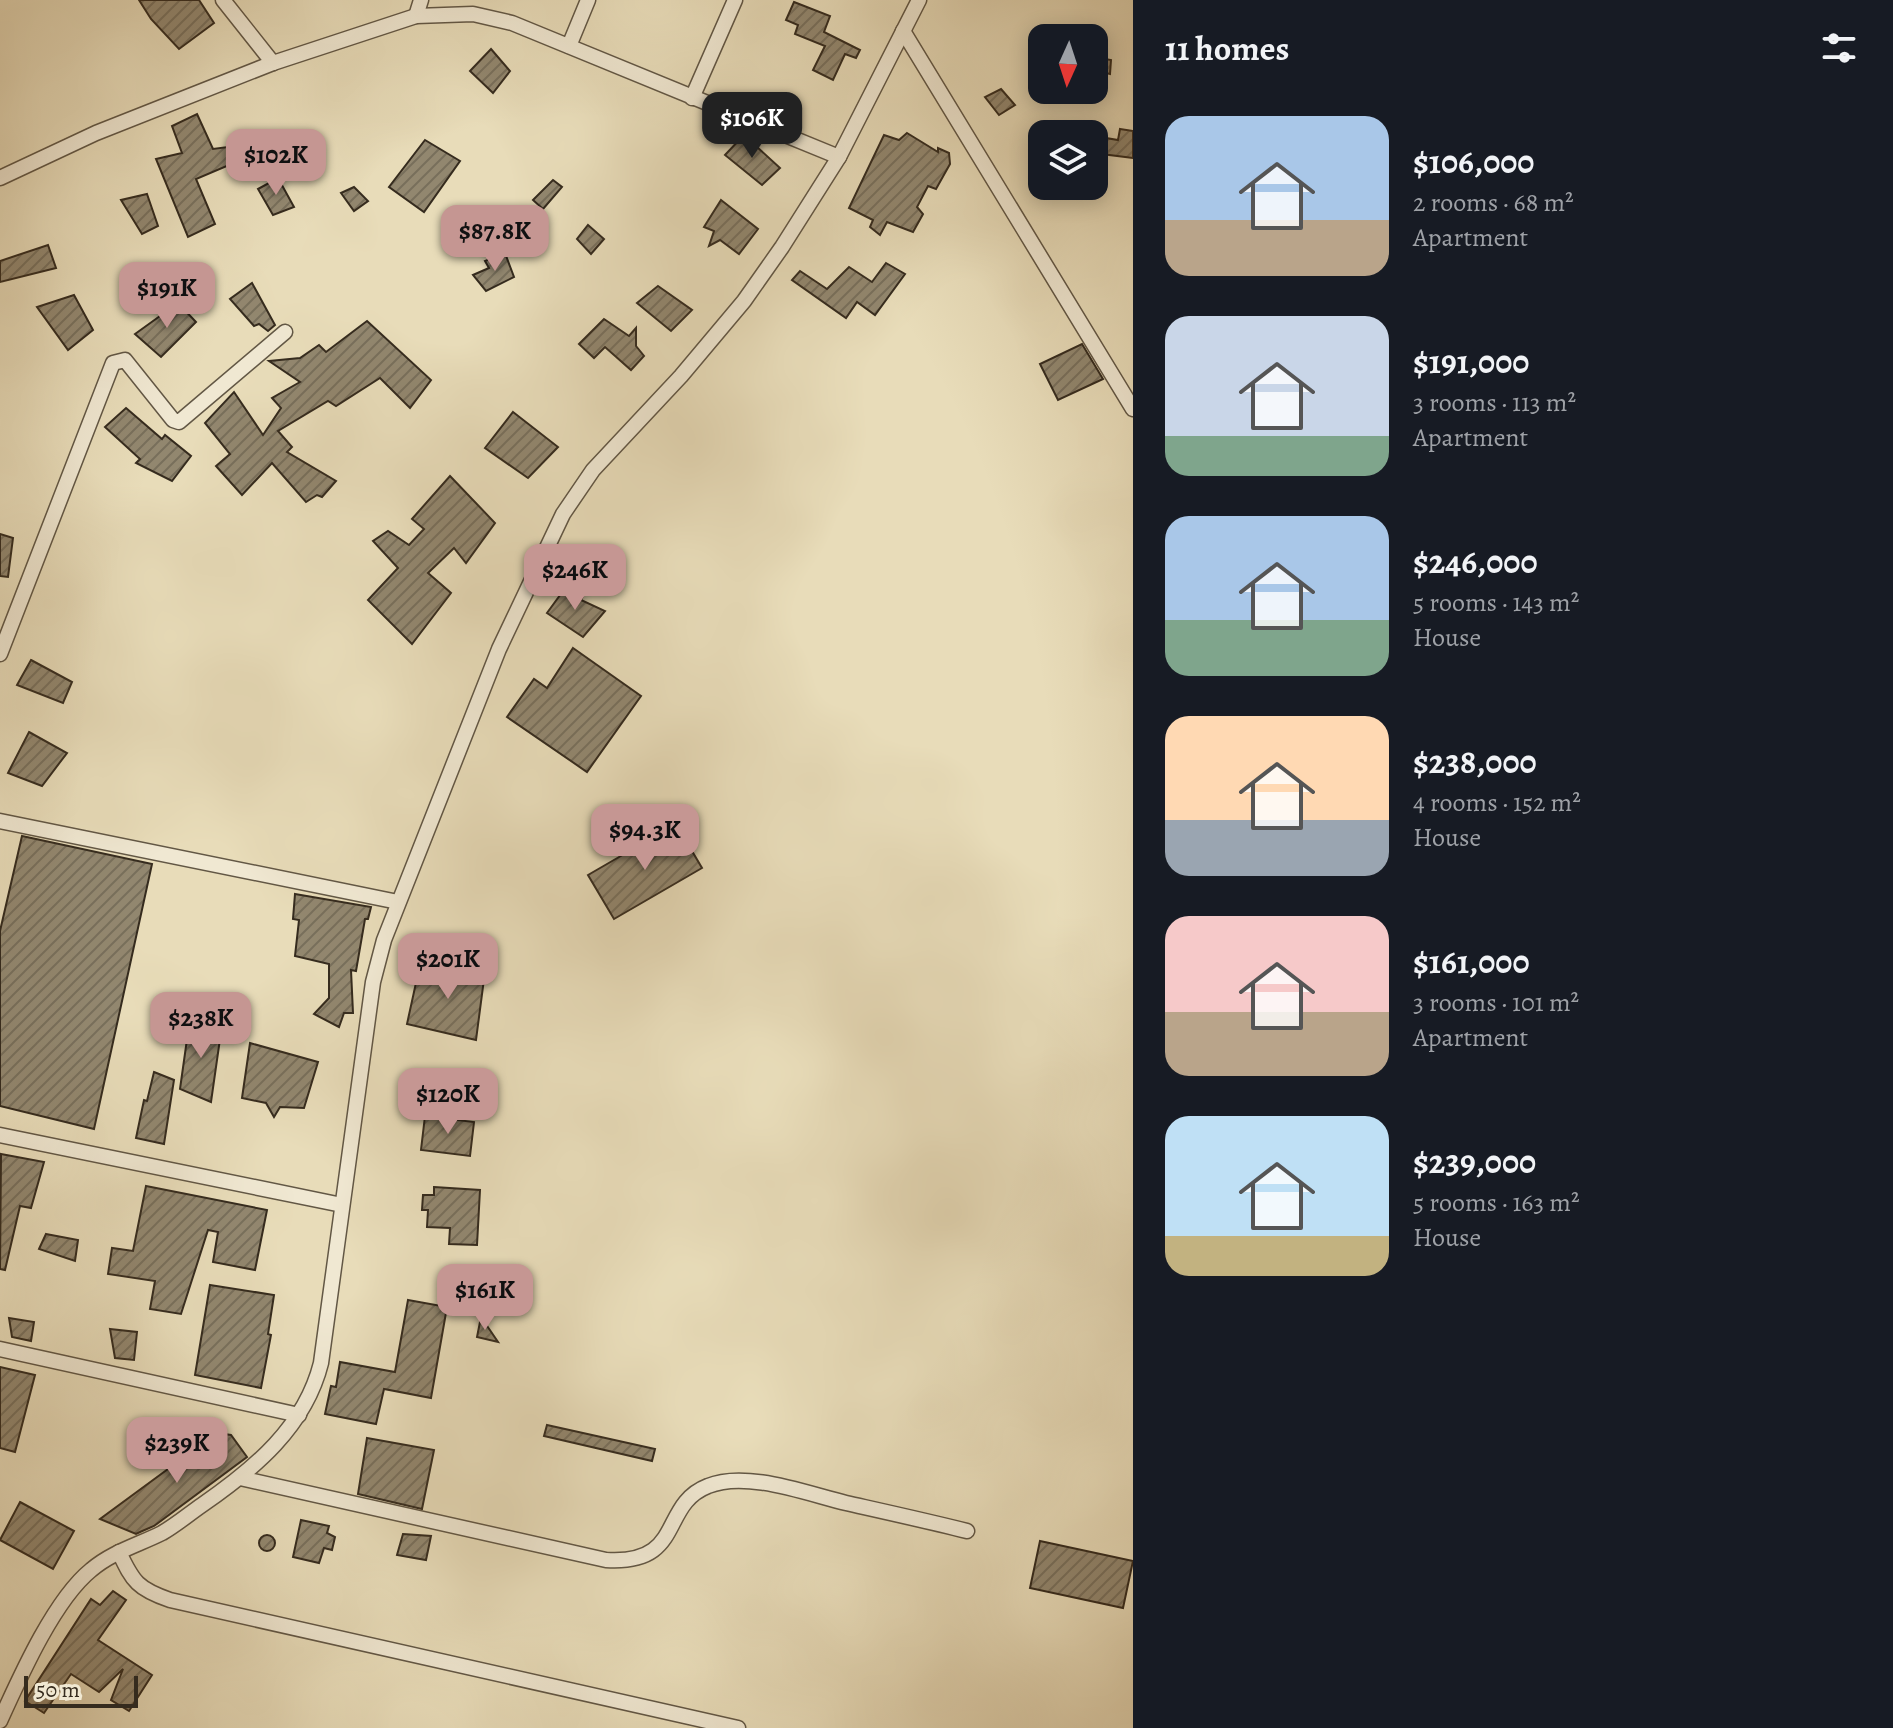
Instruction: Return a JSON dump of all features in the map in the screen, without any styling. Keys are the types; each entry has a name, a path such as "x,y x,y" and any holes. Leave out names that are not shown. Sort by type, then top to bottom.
{"street":[{"path":"223,0 273,63"},
{"path":"416,16 421,0"},
{"path":"569,46 588,0"},
{"path":"692,98 735,0"},
{"path":"0,1721 33,1652 78,1583 91,1570 119,1552 163,1532 240,1478 256,1465 299,1415 316,1381 321,1363 373,982 398,902 499,649 563,514 593,470 681,376 744,301 839,157 919,0"},
{"path":"2,174 273,63 416,16 473,14 497,19 569,46 839,157"},
{"path":"903,31 1133,409"},
{"path":"0,654 113,363 125,360 173,420 179,422 285,332"},
{"path":"0,821 398,902"},
{"path":"0,1135 342,1205"},
{"path":"0,1349 299,1415"},
{"path":"240,1478 606,1560 629,1561 644,1557 655,1549 696,1492 724,1481 763,1483 967,1531"},
{"path":"119,1552 141,1588 170,1600 738,1728"}],"building":[{"path":"139,0 199,0 214,23 179,49 151,19"},
{"path":"794,2 830,16 824,32 860,50 856,58 845,54 833,80 813,70 825,46 795,34 798,25 786,20"},
{"path":"491,49 510,71 493,93 470,71"},
{"path":"1001,89 1015,105 999,115 985,97"},
{"path":"197,114 213,149 243,145 248,157 196,179 215,224 188,237 156,159 182,153 172,126"},
{"path":"1120,129 1133,131 1133,158 1108,155 1108,138 1118,140"},
{"path":"907,133 938,152 938,148 949,153 950,164 936,189 928,186 917,207 923,214 913,232 887,222 880,235 870,227 873,220 849,208 884,135 899,140"},
{"path":"744,135 780,168 762,185 725,155"},
{"path":"425,140 460,161 424,212 389,187"},
{"path":"278,178 294,207 273,215 258,189"},
{"path":"553,180 562,187 543,209 533,200"},
{"path":"354,187 368,201 354,211 341,193"},
{"path":"147,194 158,226 142,234 121,200"},
{"path":"721,200 758,229 739,254 720,240 709,246 714,231 704,227"},
{"path":"588,225 604,239 591,254 577,239"},
{"path":"48,245 56,268 0,282 0,261"},
{"path":"505,253 514,277 486,291 473,275 489,268 485,261"},
{"path":"886,263 905,274 875,315 857,302 846,318 792,280 800,271 827,289 849,267 872,282"},
{"path":"252,283 275,325 268,331 259,324 254,326 230,299"},
{"path":"658,286 692,310 671,331 637,303"},
{"path":"74,295 93,330 68,350 37,307"},
{"path":"178,303 196,322 161,357 135,334"},
{"path":"604,319 629,336 636,328 636,346 644,356 631,370 605,347 594,358 579,344"},
{"path":"367,321 431,380 410,408 380,378 336,406 328,401 278,431 292,447 287,452 336,481 322,497 317,495 306,502 272,463 242,495 216,466 230,454 205,423 234,392 263,435 281,408 272,398 300,382 269,361 300,358 319,345 326,352"},
{"path":"1082,344 1103,379 1058,400 1040,364"},
{"path":"126,408 162,439 165,435 191,456 172,481 136,463 140,459 105,427"},
{"path":"513,412 558,447 528,478 485,448"},
{"path":"450,476 495,523 466,563 454,548 428,573 451,593 412,644 368,600 398,568 373,541 388,531 409,545 424,529 412,519"},
{"path":"0,534 13,538 8,577 0,576"},
{"path":"566,587 583,596 581,600 605,611 583,637 547,613"},
{"path":"573,648 641,696 587,772 507,717 534,679 547,688"},
{"path":"31,660 72,682 63,703 17,685"},
{"path":"29,732 67,753 42,786 8,773"},
{"path":"676,824 702,868 614,919 588,875"},
{"path":"22,836 152,864 94,1129 0,1106 0,931"},
{"path":"295,894 371,907 368,919 365,919 356,971 351,970 353,1013 344,1013 339,1027 314,1014 329,998 329,964 295,956 299,920 293,919"},
{"path":"445,958 478,968 479,978 484,979 476,1040 407,1024 419,969 448,979"},
{"path":"189,1025 222,1025 211,1102 180,1089"},
{"path":"250,1043 318,1062 304,1108 280,1107 274,1117 266,1103 242,1098"},
{"path":"154,1072 174,1080 164,1144 136,1138"},
{"path":"425,1116 474,1122 470,1156 421,1150"},
{"path":"1,1154 44,1162 31,1208 20,1206 5,1270 0,1269"},
{"path":"146,1186 267,1210 255,1270 213,1262 218,1232 208,1230 181,1314 150,1309 155,1281 108,1274 112,1248 133,1251"},
{"path":"434,1187 480,1190 477,1245 449,1244 450,1228 427,1227 428,1210 422,1210 423,1195 434,1195"},
{"path":"46,1234 78,1240 75,1261 39,1249"},
{"path":"210,1285 274,1295 268,1334 271,1335 261,1388 195,1375"},
{"path":"408,1300 447,1307 431,1398 384,1389 376,1424 325,1414 331,1386 336,1387 340,1362 395,1372"},
{"path":"481,1317 498,1342 477,1337"},
{"path":"9,1318 34,1322 31,1341 12,1337"},
{"path":"110,1329 137,1332 134,1360 115,1358"},
{"path":"0,1367 35,1375 15,1452 0,1448"},
{"path":"547,1425 655,1449 652,1461 544,1436"},
{"path":"217,1433 231,1435 247,1457 154,1526 136,1534 100,1519"},
{"path":"367,1438 434,1450 422,1509 358,1494"},
{"path":"20,1502 74,1531 53,1569 0,1540"},
{"path":"301,1520 329,1526 327,1533 335,1537 332,1550 324,1548 319,1563 293,1557"},
{"path":"403,1534 431,1536 426,1560 397,1555"},
{"path":"264,1535 270,1535 275,1543 273,1549 264,1551 259,1546 259,1540"},
{"path":"1040,1541 1133,1561 1123,1608 1030,1588"},
{"path":"113,1591 126,1600 98,1640 152,1675 129,1711 111,1700 123,1669 99,1692 71,1674 44,1713 25,1701 91,1599 100,1605"}]}
